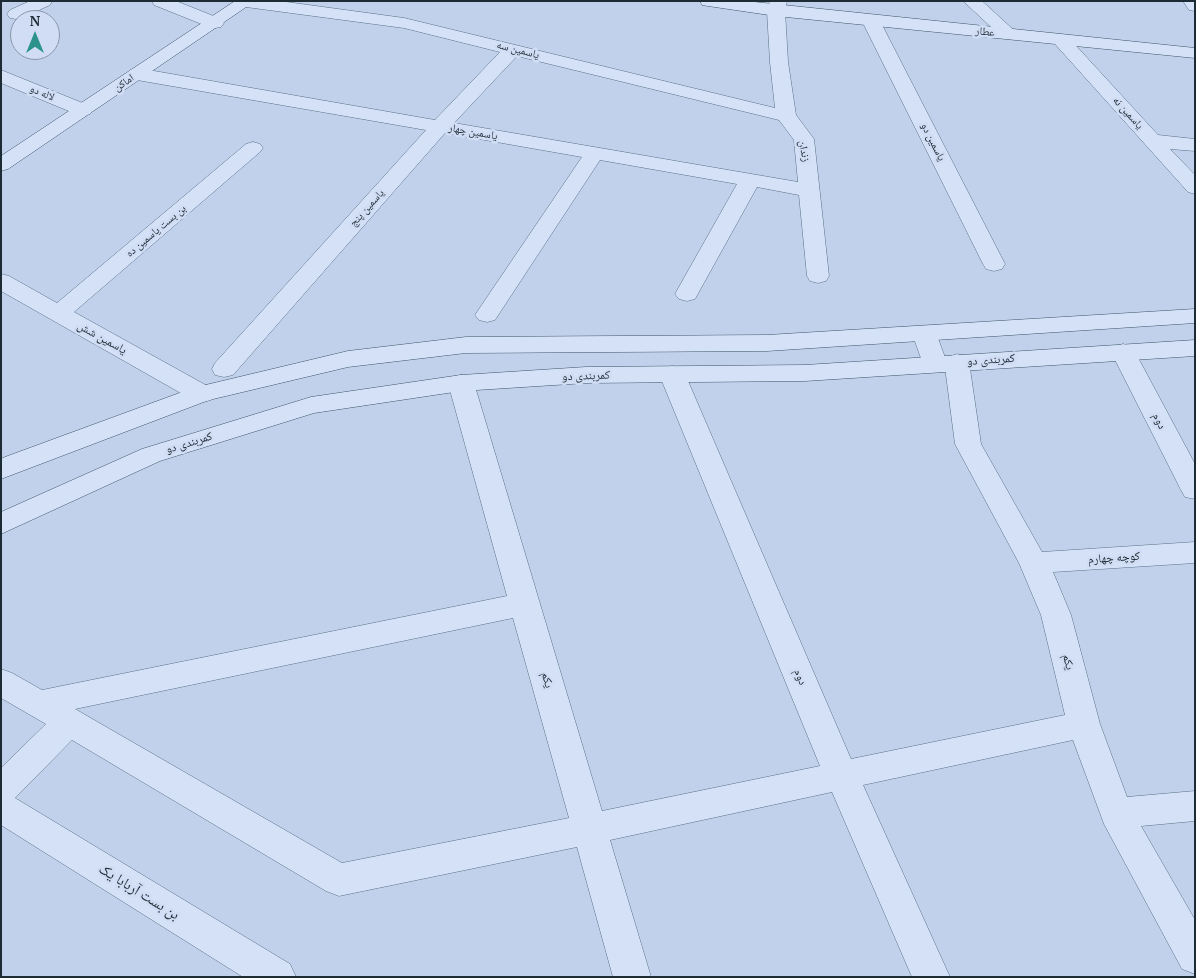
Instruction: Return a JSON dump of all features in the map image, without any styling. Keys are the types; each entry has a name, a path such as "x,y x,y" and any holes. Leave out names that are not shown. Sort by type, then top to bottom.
{"street":[{"path":"25,10 44,1"},
{"path":"160,1 215,23"},
{"name":"عطار","path":"708,1 777,6 871,21 1195,53"},
{"path":"971,1 1009,34"},
{"path":"1191,1 1195,6"},
{"name":"اماکن","path":"1,165 247,2"},
{"name":"یاسمین سه","path":"247,2 404,23 786,116"},
{"path":"777,6 779,62 786,116"},
{"name":"یاسمین دو","path":"871,21 994,264"},
{"name":"یاسمین نه","path":"1061,40 1195,188"},
{"name":"یاسمین پنج","path":"224,369 440,126 513,49"},
{"name":"یاسمین چهار","path":"137,74 809,190"},
{"name":"لاله دو","path":"1,76 83,110"},
{"name":"زندان","path":"786,116 804,139 818,276"},
{"path":"1154,141 1195,145"},
{"name":"بن بست یاسمین ده","path":"59,314 253,148"},
{"path":"487,315 595,153"},
{"path":"687,294 750,180"},
{"name":"یاسمین شش","path":"1,282 202,394"},
{"path":"1,470 202,394 348,359 466,345 767,343 1195,316"},
{"name":"یکم","path":"924,333 946,363 968,444 1034,563 1056,616 1084,724 1116,813 1195,956"},
{"name":"کمربندی دو","path":"1,524 151,455 311,405 461,383 586,375 805,373 1195,348"},
{"name":"دوم","path":"1123,352 1195,490"},
{"name":"دوم","path":"672,374 841,775 931,977"},
{"name":"یکم","path":"461,383 632,977"},
{"name":"کوچه چهارم","path":"1034,563 1195,552"},
{"path":"38,704 525,604"},
{"path":"1,682 340,880 1084,724"},
{"path":"1,790 69,722"},
{"path":"1116,813 1195,806"},
{"name":"بن بست آربابا یک","path":"1,807 276,977"}]}
